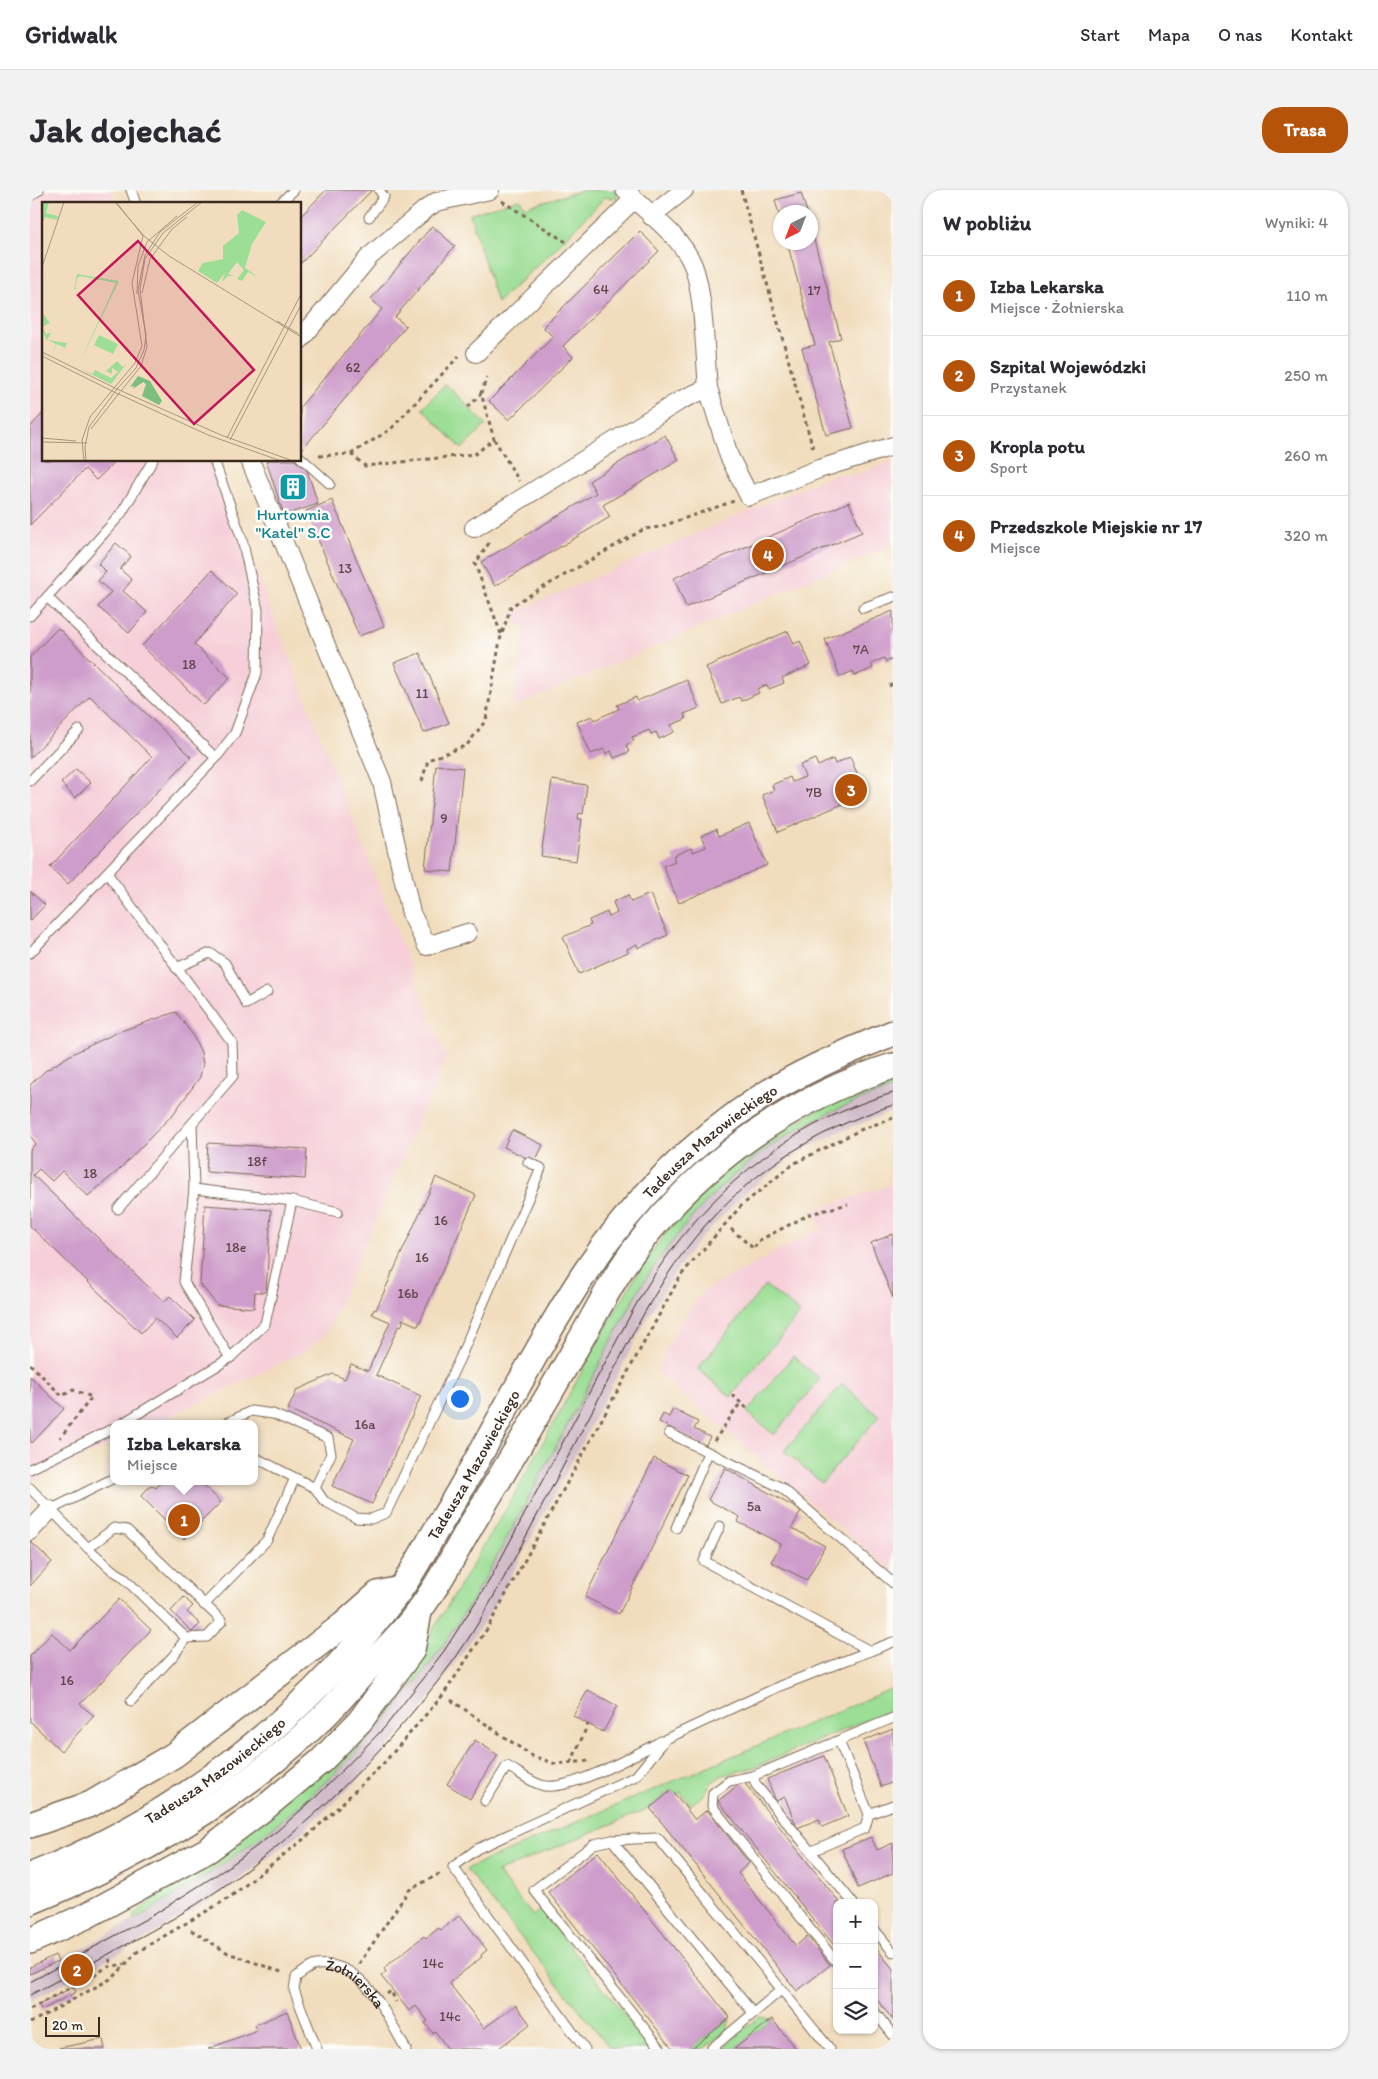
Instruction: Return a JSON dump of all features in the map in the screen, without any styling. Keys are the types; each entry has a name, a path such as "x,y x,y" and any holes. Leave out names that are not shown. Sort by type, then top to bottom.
{"street":[{"path":"651,216 684,190"},
{"path":"301,339 370,256 433,196 494,193"},
{"path":"469,353 629,194 671,234 692,263 699,291 708,388 729,456 749,496 819,469 893,446"},
{"path":"474,528 681,400 708,388"},
{"path":"250,461 382,782 412,913 428,946 467,933"},
{"name":"Tadeusza Mazowieckiego","path":"30,1876 98,1846 149,1820 246,1753 324,1681 356,1646 401,1589 469,1477 586,1272 655,1186 713,1132 766,1094 893,1033"},
{"name":"Tadeusza Mazowieckiego","path":"30,1902 78,1882 140,1851 212,1808 267,1767 323,1718 419,1612 525,1436 615,1281 637,1246 662,1216 701,1176 757,1131 806,1101 856,1078 893,1066"},
{"path":"30,1531 50,1510"},
{"path":"30,1825 91,1804 174,1755 343,1625 378,1594 401,1589"},
{"path":"30,1942 157,1879 208,1850 268,1805 321,1761 360,1721 412,1650 419,1612"}],"lane":[{"path":"30,196 39,190"},
{"path":"131,190 135,202"},
{"path":"281,202 294,190"},
{"path":"369,217 384,197 378,190"},
{"path":"301,458 330,484"},
{"path":"30,616 121,514 152,461"},
{"path":"30,953 216,758 235,733 257,673 258,610 242,539 214,461"},
{"path":"863,608 893,597"},
{"path":"48,598 216,758"},
{"path":"30,781 79,730"},
{"path":"107,873 232,1042 233,1076 118,1208"},
{"path":"176,968 210,953 226,963 246,1004 267,992"},
{"path":"192,1124 194,1189 184,1282 230,1358"},
{"path":"258,1459 315,1488 324,1501 356,1518 371,1519 386,1513 460,1358 541,1168 528,1162"},
{"path":"194,1189 292,1201 338,1212"},
{"path":"128,1420 230,1358 265,1324 292,1201"},
{"path":"232,1420 251,1411 273,1414 328,1438 331,1454 315,1488"},
{"path":"30,1469 110,1430"},
{"path":"669,1433 782,1488 893,1583"},
{"path":"676,1528 708,1453"},
{"path":"204,1605 268,1540 294,1478"},
{"path":"50,1510 110,1480"},
{"path":"30,1488 88,1548 112,1570 122,1576 186,1638 207,1637 222,1621 127,1530 114,1528 88,1548"},
{"path":"720,1526 704,1561 870,1651"},
{"path":"131,1701 174,1655 186,1638"},
{"path":"485,1801 508,1766 542,1786 562,1786 615,1766 666,1739 780,1686 893,1642"},
{"path":"833,1959 712,1806 713,1793 729,1781 753,1776 893,1718"},
{"path":"585,2049 453,1867 477,1849 636,1776 666,1739"},
{"path":"812,1852 865,1828 869,1814 839,1741"},
{"path":"753,1776 756,1785 850,1899"},
{"path":"869,1814 893,1805"},
{"path":"662,2049 534,1890 594,1844 612,1840 658,1838 830,2049"},
{"path":"612,1840 753,2013"},
{"path":"878,1934 893,1952"},
{"name":"Żołnierska","path":"317,2049 294,1990 296,1977 314,1965 336,1965 364,1981 406,2049"},
{"path":"711,2049 781,1990"},
{"path":"878,2016 893,2035"}],"path":[{"path":"741,190 819,469"},
{"path":"494,193 567,243"},
{"path":"316,456 351,454 391,429 469,353"},
{"path":"468,406 481,394 487,377"},
{"path":"481,394 494,439 514,474"},
{"path":"351,454 365,466 420,461 475,454 494,439"},
{"path":"422,781 428,760 467,745 486,720 502,635 511,606 644,529 660,527 749,496"},
{"path":"489,543 475,564 502,635"},
{"path":"30,2023 114,1977 137,1952 229,1898 310,1834 383,1764 443,1695 488,1629 681,1275 741,1206 785,1170 860,1130 893,1118"},
{"path":"731,1229 754,1249 758,1241 810,1214 848,1204"},
{"path":"30,1364 62,1396 73,1390 92,1397 55,1444"},
{"path":"732,1395 749,1410"},
{"path":"714,1440 741,1402"},
{"path":"451,1700 532,1756 556,1764 594,1760"},
{"path":"571,1763 588,1724"},
{"path":"352,1974 409,1890 453,1867"},
{"path":"191,1930 228,1953 296,1977"},
{"path":"109,1959 112,1965"},
{"path":"30,2009 112,1965 124,1964"}],"shaded area":[{"path":"30,190 111,190 115,202 42,202 42,461 217,461 262,587 446,1058 326,1334 305,1351 162,1420 110,1420 110,1445 34,1481 30,1477"},
{"path":"893,461 893,544 513,707 525,629 510,614 835,474 853,476"},
{"path":"893,1089 893,1111 836,1133 795,1155 745,1193 698,1241 677,1269 648,1317 504,1589 483,1623 421,1711 361,1777 297,1836 221,1893 147,1938 30,2001 30,1977 154,1909 237,1856 308,1799 359,1748 421,1676 482,1584 640,1288 682,1227 722,1184 770,1146 823,1116 855,1101"},
{"path":"893,1184 893,1572 656,1372 680,1322 704,1291 821,1228 814,1210"}],"green space":[{"path":"583,190 615,190 617,199 605,197 556,248 497,303 470,214 520,199 524,207"},
{"path":"446,384 486,425 462,449 422,408"},
{"path":"893,1084 893,1089 852,1103 815,1120 780,1140 747,1164 717,1190 664,1253 640,1288 489,1570 460,1620 409,1691 348,1760 283,1819 249,1846 134,1920 133,1916 168,1887 209,1861 401,1683 512,1499 615,1311 644,1263 684,1209 699,1193 755,1147 820,1108 851,1095"},
{"path":"765,1285 800,1313 731,1397 698,1369"},
{"path":"793,1356 820,1379 774,1435 747,1412"},
{"path":"842,1384 879,1416 822,1483 784,1451"},
{"path":"893,1688 893,1709 752,1768 723,1775 712,1782 703,1796 690,1805 681,1792 676,1796 671,1790 650,1808 497,1872 533,1916 540,1909 652,2049 611,2049 466,1869"},
{"path":"759,2017 772,2019 734,2049 721,2049"},
{"path":"730,2018 727,2030 703,2049 691,2049"}],"building":[{"path":"326,190 372,190 301,263 301,216"},
{"path":"801,193 805,205 776,205 775,200"},
{"path":"432,226 455,246 395,317 406,326 301,451 301,406 382,309 371,299"},
{"path":"640,231 659,251 563,346 573,357 509,420 489,401 553,337 543,327"},
{"path":"789,250 817,250 841,338 829,342 853,428 826,435 802,348 815,345"},
{"path":"42,414 42,461 116,461 96,480 85,469 30,525 30,427"},
{"path":"665,435 679,460 603,505 610,517 495,586 481,562 596,493 589,481"},
{"name":"Hurtownia \"Katel\" S.C","path":"266,461 296,461 307,470 318,504 284,515"},
{"path":"332,500 384,626 359,636 306,511"},
{"path":"849,502 862,532 686,607 674,578"},
{"path":"116,543 131,556 120,569 132,580 123,591 147,612 129,633 98,607 111,592 98,581 106,572 98,564"},
{"path":"212,570 237,594 194,644 230,678 204,705 142,646"},
{"path":"893,611 893,659 886,662 884,658 871,664 873,668 855,676 853,671 840,677 825,639"},
{"path":"58,628 191,757 68,884 50,867 152,757 90,696 30,758 30,657"},
{"path":"788,631 794,644 800,641 811,665 782,678 784,683 769,689 767,685 757,689 759,693 741,701 739,697 722,704 706,667"},
{"path":"420,653 449,723 424,733 394,663"},
{"path":"687,680 699,708 684,714 686,719 671,725 674,732 659,739 656,732 651,734 649,730 632,737 634,741 626,745 629,752 614,758 611,751 606,754 604,749 591,754 577,722 592,716 594,720 619,709 617,705 636,697 637,701"},
{"path":"850,757 860,780 855,782 861,796 778,832 762,795 774,790 772,785 790,777 792,782 805,777 800,765 815,759 818,766 833,759 835,764"},
{"path":"436,765 463,768 452,872 425,869"},
{"path":"76,769 91,783 75,798 61,783"},
{"path":"552,780 587,785 583,814 579,813 578,819 582,819 576,861 541,856"},
{"path":"749,823 767,865 679,903 663,866 675,861 673,856 691,848 693,852 706,847 701,836 716,829 719,836"},
{"path":"30,891 45,905 30,921"},
{"path":"650,894 668,935 638,948 637,944 627,949 628,952 579,974 563,937 591,925 589,920 607,912 609,917 617,913 613,902 628,895 631,902"},
{"path":"176,1012 192,1034 201,1052 203,1064 200,1077 174,1113 119,1170 88,1196 62,1171 52,1181 39,1169 33,1175 164,1302 170,1296 195,1320 177,1338 155,1318 141,1333 30,1226 30,1150 36,1143 30,1136 30,1085 45,1071 72,1054 118,1032"},
{"path":"512,1130 543,1145 535,1162 504,1147"},
{"path":"208,1143 307,1149 305,1179 206,1172"},
{"path":"436,1177 476,1195 418,1326 402,1319 403,1323 401,1326 399,1325 376,1375 421,1396 372,1504 332,1486 354,1439 288,1409 297,1390 333,1374 345,1379 351,1364 368,1371 390,1322 372,1314 374,1309 376,1310"},
{"path":"205,1205 271,1210 266,1292 255,1292 254,1308 217,1305 200,1284"},
{"path":"893,1234 893,1298 871,1243"},
{"path":"30,1376 64,1409 32,1443 30,1441"},
{"path":"673,1409 698,1422 694,1429 710,1437 705,1446 659,1422 663,1414 669,1417"},
{"path":"654,1458 688,1475 619,1614 585,1597"},
{"path":"725,1468 801,1511 792,1528 825,1546 807,1580 771,1562 781,1544 738,1522 740,1517 708,1500"},
{"path":"159,1485 203,1485 221,1502 184,1539 141,1496 149,1487 153,1486 156,1488"},
{"path":"30,1541 52,1562 30,1586"},
{"path":"184,1597 193,1606 187,1612 200,1624 192,1632 171,1611"},
{"path":"119,1599 151,1630 80,1704 94,1716 61,1751 30,1721 30,1656 52,1633 70,1650"},
{"path":"588,1690 617,1706 603,1732 573,1716"},
{"path":"893,1729 893,1782 881,1787 863,1741"},
{"path":"475,1740 498,1755 470,1799 447,1784"},
{"path":"824,1756 848,1816 822,1827 819,1819 797,1828 785,1797 776,1801 767,1779"},
{"path":"743,1781 837,1899 833,1899 833,1944 718,1801"},
{"path":"672,1790 695,1820 707,1810 749,1863 738,1873 796,1946 807,1936 830,1965 797,1991 650,1808"},
{"path":"871,1837 877,1850 893,1843 893,1873 858,1888 842,1849"},
{"path":"598,1852 730,2018 691,2049 673,2049 548,1892"},
{"path":"460,1915 487,1950 481,1955 482,1957 449,1983 484,2028 516,2005 530,2024 498,2049 448,2049 435,2031 433,2033 425,2023 428,2021 416,2006 409,2011 381,1976 386,1972 384,1968 424,1936 426,1938 439,1928 441,1930"},
{"path":"878,1950 893,1969 893,2020 878,2001"},
{"path":"55,1955 58,1961 30,1974 30,1967"},
{"path":"73,1987 76,1992 42,2010 39,2005"},
{"path":"287,2011 301,2049 208,2049 257,2030 255,2025"},
{"path":"772,2019 796,2049 734,2049"},
{"path":"103,2039 105,2049 59,2049 59,2048"}],"tram line":[{"path":"30,1982 155,1914 227,1868 277,1831 317,1796 385,1727 444,1651 489,1581 633,1310 656,1272 681,1237 741,1175 775,1149 812,1126 851,1108 893,1093"},
{"path":"30,1995 150,1932 220,1889 252,1866 313,1816 369,1761 421,1703 456,1657 476,1626 495,1594 644,1314 686,1249 706,1224 729,1201 778,1161 833,1129 893,1105"}],"place":[{"name":"Hurtownia \"Katel\" S.C","path":"293,487"},
{"name":"Przedszkole Miejskie nr 17","path":"768,555"},
{"name":"Kropla potu","path":"851,790"},
{"name":"Izba Lekarska","path":"184,1520"},
{"name":"Szpital Wojewódzki","path":"77,1970"}]}
